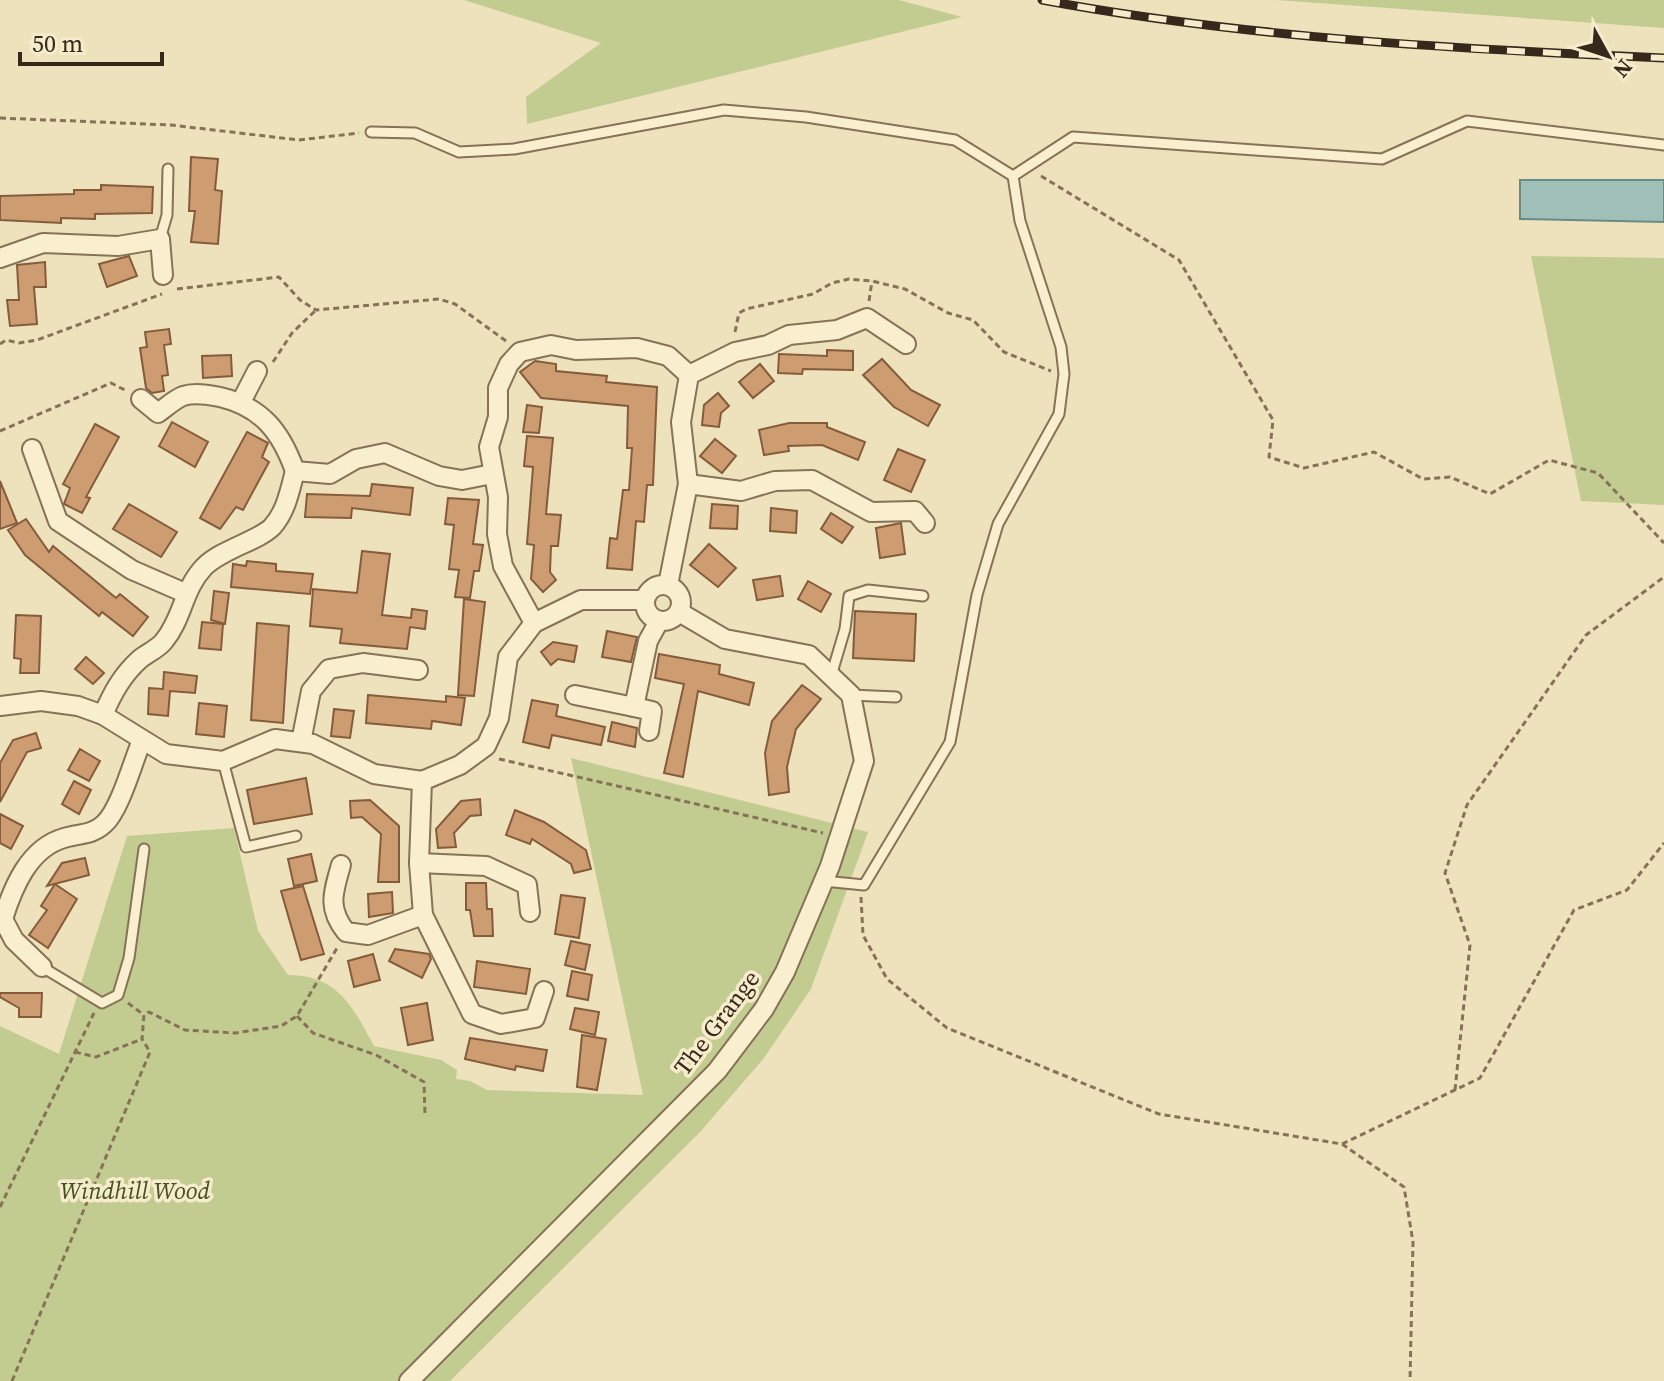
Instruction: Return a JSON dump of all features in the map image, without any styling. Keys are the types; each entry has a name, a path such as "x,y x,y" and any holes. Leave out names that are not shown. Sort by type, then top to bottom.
{"street":[{"path":"0,258 43,243 118,246 160,239 163,275"},
{"path":"689,375 735,352 768,345 789,335 837,330 867,318 906,344"},
{"path":"534,623 503,566 497,534 498,497 489,447 498,417 498,388 509,364 520,352 551,345 576,350 637,348 668,356 689,375"},
{"path":"241,402 257,371"},
{"path":"668,585 688,484 681,422 689,375"},
{"path":"103,715 116,685 139,660 162,644 180,617 185,593 204,567 232,547 271,528 288,500 295,471 284,441 261,414 241,402 205,394 183,396 158,413 141,399"},
{"path":"32,449 58,521 132,570 185,593"},
{"path":"295,471 330,474 356,459 385,453 439,476 462,480 492,474"},
{"path":"688,484 741,491 775,481 812,480 871,512 915,511 925,523"},
{"path":"668,585 680,596 679,612 671,620 659,621 646,611 645,600 650,589 668,585"},
{"path":"0,706 41,701 78,706 103,715 166,754 223,761 275,739 313,744 374,774 422,781 460,765 486,746 499,718 508,657 534,623 581,600 645,600"},
{"path":"679,612 725,639 809,655 851,695"},
{"path":"634,707 648,641 659,621"},
{"path":"301,742 311,691 329,669 363,663 418,670"},
{"path":"575,695 652,711 649,731"},
{"name":"The Grange","path":"409,1381 717,1071 764,1009 785,972 824,881 835,830 864,761 851,695"},
{"path":"42,967 14,940 3,919 9,900 23,871 44,848 64,837 88,835 106,823 142,740"},
{"path":"422,781 419,863 423,915 472,1014 501,1024 535,1018 544,991"},
{"path":"419,863 486,866 527,885 530,912"},
{"path":"341,865 333,892 334,917 346,932 368,935 423,915"}],"lane":[{"path":"371,132 415,133 459,152 514,149 724,110 806,117 955,140 1013,176 1020,221 1061,347 1064,374 1059,414 998,524 977,595 950,742 864,885 824,881"},
{"path":"1013,176 1024,165 1073,137 1382,159 1467,121 1664,145"},
{"path":"160,239 167,215 168,169"},
{"path":"831,676 845,629 849,596 868,590 923,596"},
{"path":"851,695 896,697"},
{"path":"223,761 246,847 296,836"},
{"path":"42,967 99,1002 109,1002 118,995 129,958 144,849"}],"path":[{"path":"0,118 171,125 299,140 371,132"},
{"path":"1024,165 1179,260 1273,420 1269,457 1304,468 1374,452 1423,479 1450,477 1490,494 1549,460 1598,473 1664,543"},
{"path":"0,344 6,340 19,343 37,340 178,289 279,277 300,300 316,310 439,299 455,304 520,352"},
{"path":"734,323 746,309 813,294 832,283 849,279 872,281 905,289 948,313 973,320 1004,352 1028,364 1064,374"},
{"path":"257,371 277,360 292,333 316,310"},
{"path":"0,431 111,383 141,399"},
{"path":"1455,1090 1470,945 1445,873 1467,805 1586,635 1664,577"},
{"path":"476,753 515,764 835,830"},
{"path":"1342,1144 1480,1078 1574,910 1627,890 1664,843"},
{"path":"864,885 861,901 863,935 887,979 947,1028 1159,1114 1342,1144 1404,1187 1413,1242 1410,1381"},
{"path":"144,1015 149,1012 185,1030 235,1033 281,1026 297,1016 346,932"},
{"path":"118,995 144,1015"},
{"path":"0,1207 99,1002"},
{"path":"12,1381 150,1052 142,1039 144,1015"},
{"path":"297,1016 313,1033 376,1055 424,1082 425,1115"},
{"path":"75,1052 96,1057 142,1039"}],"green space":[{"path":"464,0 899,0 962,17 527,124 526,97 601,43"},
{"path":"1276,0 1664,0 1664,28"},
{"path":"1531,256 1664,258 1664,505 1581,501"},
{"name":"Windhill Wood","path":"571,758 868,832 811,989 764,1058 701,1131 450,1381 0,1381 0,1026 59,1054 127,836 234,828 258,931 288,975 320,981 342,996 359,1018 374,1046 441,1060 457,1070 456,1079 470,1081 487,1090 643,1095"}],"water":[{"path":"1520,180 1664,180 1664,222 1520,219"}],"building":[{"path":"191,157 218,159 215,190 222,191 218,244 191,242 195,211 189,211"},
{"path":"101,185 153,187 152,213 95,214 95,219 61,218 61,223 0,220 0,196 74,194 74,190 101,190"},
{"path":"129,256 137,276 107,287 99,264"},
{"path":"45,262 46,287 34,287 37,324 10,326 7,300 19,300 17,265"},
{"path":"169,329 171,344 164,345 168,375 162,376 164,391 152,393 146,388 140,348 147,347 145,332"},
{"path":"827,350 853,351 853,370 803,369 802,374 778,373 779,354 827,356"},
{"path":"231,355 232,376 203,378 202,356"},
{"path":"882,359 911,390 940,405 928,426 894,407 863,375"},
{"path":"535,361 556,364 556,371 607,376 606,382 657,387 653,485 647,485 644,522 636,521 632,570 607,568 610,538 617,539 623,490 629,490 632,448 627,448 628,406 541,398 520,372"},
{"path":"760,364 774,381 753,398 739,382"},
{"path":"718,393 729,406 721,413 719,427 702,425 704,405"},
{"path":"527,405 542,407 539,433 523,432"},
{"path":"172,422 208,442 195,467 159,446"},
{"path":"789,423 827,423 827,427 865,442 858,460 822,445 788,446 789,451 764,455 759,430"},
{"path":"95,424 119,437 86,497 90,498 82,513 64,504 70,488 63,484"},
{"path":"247,432 268,443 262,457 269,462 243,510 236,507 220,529 200,518"},
{"path":"527,436 553,438 546,514 561,515 558,546 551,546 550,572 556,580 543,592 531,579 534,545 527,544 533,467 524,466"},
{"path":"715,439 736,456 722,473 700,456"},
{"path":"898,449 925,460 911,492 884,480"},
{"path":"0,481 17,523 0,529"},
{"path":"372,484 413,488 410,515 352,508 351,518 305,517 307,494 370,496"},
{"path":"448,498 479,500 473,544 483,545 479,571 474,571 470,598 455,597 459,570 449,569 454,525 445,524"},
{"path":"129,504 177,532 161,557 113,529"},
{"path":"712,504 738,506 737,529 710,528"},
{"path":"771,508 797,511 796,533 770,531"},
{"path":"831,513 853,527 842,543 821,529"},
{"path":"26,519 49,552 53,546 116,598 120,594 148,617 133,636 102,612 99,616 25,555 8,530"},
{"path":"901,523 905,554 880,558 876,528"},
{"path":"709,544 736,568 718,587 690,565"},
{"path":"362,551 390,554 382,615 411,618 412,609 427,611 425,629 410,627 407,649 340,643 342,629 310,626 313,589 357,593"},
{"path":"247,561 276,564 276,571 313,574 310,594 231,587 233,564 246,566"},
{"path":"780,576 783,596 757,600 753,580"},
{"path":"808,581 831,594 821,612 798,599"},
{"path":"214,591 229,593 225,624 211,620"},
{"path":"464,599 485,602 474,696 458,695"},
{"path":"855,611 916,614 914,661 853,658"},
{"path":"16,615 41,616 39,673 20,673 21,659 14,658"},
{"path":"202,622 223,624 221,650 199,648"},
{"path":"257,623 289,626 283,723 251,720"},
{"path":"607,631 637,637 631,662 602,657"},
{"path":"553,642 577,646 574,662 558,659 551,665 541,652"},
{"path":"659,654 720,665 719,674 754,683 749,705 698,691 683,777 664,773 684,684 655,678"},
{"path":"86,657 104,673 93,684 75,669"},
{"path":"164,672 197,676 195,693 170,691 168,716 148,714 149,688 163,689"},
{"path":"802,685 821,699 796,729 787,767 789,792 769,795 765,753 772,721"},
{"path":"368,695 446,702 446,696 465,698 461,725 432,721 431,729 366,723"},
{"path":"532,700 558,705 556,716 605,727 601,745 552,735 549,748 523,742"},
{"path":"199,703 227,706 224,737 196,734"},
{"path":"334,709 354,711 350,738 331,736"},
{"path":"612,722 637,728 635,747 608,741"},
{"path":"36,733 41,748 27,752 0,802 0,763 13,740"},
{"path":"80,749 100,761 89,781 68,770"},
{"path":"306,778 312,814 254,824 247,790"},
{"path":"74,781 91,790 79,814 62,804"},
{"path":"480,799 481,815 470,816 454,833 456,847 438,848 436,829 461,801"},
{"path":"370,800 399,826 399,882 378,882 381,834 362,817 351,818 350,801"},
{"path":"515,810 544,822 586,850 591,869 574,873 571,864 532,839 530,844 506,835"},
{"path":"0,814 23,826 11,849 0,843"},
{"path":"311,854 317,881 294,886 288,859"},
{"path":"85,858 89,875 47,886 62,863"},
{"path":"466,883 486,883 487,909 492,909 493,936 474,936 470,910 466,910"},
{"path":"55,884 77,899 48,948 29,935 47,910 41,906"},
{"path":"303,886 324,954 301,960 281,891"},
{"path":"392,892 393,913 369,917 368,894"},
{"path":"561,895 585,898 579,938 555,934"},
{"path":"571,941 590,945 585,970 565,965"},
{"path":"395,949 429,954 431,959 422,978 389,961"},
{"path":"373,954 380,980 354,987 348,961"},
{"path":"477,961 530,969 526,994 474,987"},
{"path":"572,971 592,975 588,1000 567,996"},
{"path":"0,993 42,993 41,1017 19,1017 19,1008 0,997"},
{"path":"427,1003 433,1040 408,1045 401,1008"},
{"path":"575,1008 599,1012 595,1035 570,1029"},
{"path":"582,1035 606,1039 597,1090 577,1087"},
{"path":"470,1038 547,1050 543,1071 516,1066 515,1070 465,1059"}],"railway":[{"path":"1042,0 1274,33 1430,46 1664,58"}]}
